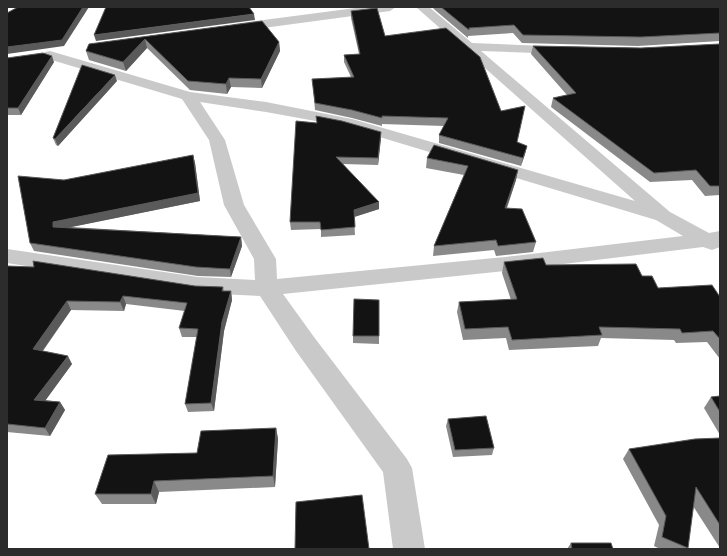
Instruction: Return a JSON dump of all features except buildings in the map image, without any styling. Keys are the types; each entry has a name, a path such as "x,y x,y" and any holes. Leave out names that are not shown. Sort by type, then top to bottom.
{"street":[{"path":"219,31 390,7"},
{"path":"422,7 663,216"},
{"path":"468,46 578,50"},
{"path":"81,51 43,56 188,96 266,107 346,122 663,216 716,243"},
{"path":"188,96 217,140 234,205 265,259 267,288 305,344 397,468 409,549"},
{"path":"7,256 198,285 267,288 716,243"}]}
